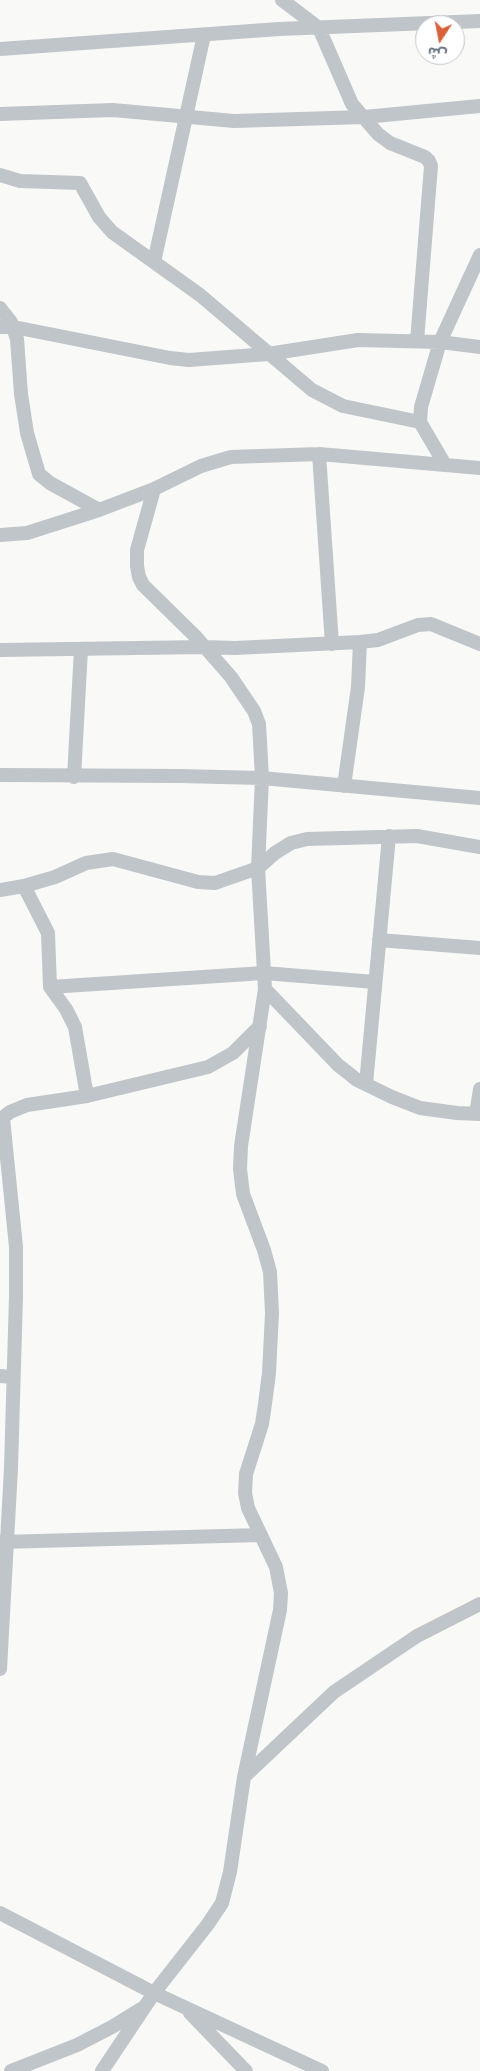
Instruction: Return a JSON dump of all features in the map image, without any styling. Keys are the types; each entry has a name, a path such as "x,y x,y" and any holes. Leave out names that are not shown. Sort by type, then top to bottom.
{"street":[{"path":"282,0 319,28 352,104 384,139 425,157 431,166 417,341"},
{"path":"0,50 319,28 480,22"},
{"path":"154,262 204,35"},
{"path":"0,114 113,110 234,121 364,117 480,106"},
{"path":"0,174 20,181 80,183 104,225 200,295 312,390 343,406 420,422"},
{"path":"444,463 420,422 421,407 440,342 480,255"},
{"path":"0,308 7,327 17,339 21,394 27,433 38,474 50,483 99,510"},
{"path":"7,327 189,360 268,354 358,340 440,342 480,347"},
{"path":"0,535 27,533 99,510 154,489 216,460 260,455 319,454 444,463 480,468"},
{"path":"319,454 332,644"},
{"path":"102,2071 154,1993 222,1903 230,1872 244,1777 280,1610 281,1593 276,1567 248,1508 245,1493 246,1474 262,1424 269,1373 272,1287 264,1250 243,1194 240,1169 265,989 258,868 262,778 259,724 257,717 231,677 205,647 143,585 139,577 137,550 154,489"},
{"path":"0,650 235,648 332,644 378,640 418,625 431,624 480,644"},
{"path":"344,786 358,687 360,642"},
{"path":"74,777 81,649"},
{"path":"0,775 262,778 480,798"},
{"path":"366,1084 389,836"},
{"path":"0,890 24,886 56,877 86,863 114,859 198,882 215,883 258,868 275,853 291,843 307,839 389,836 432,837 480,847"},
{"path":"24,886 48,932 50,988 66,1009 75,1027 86,1096"},
{"path":"379,940 480,948"},
{"path":"50,988 264,974 376,982"},
{"path":"265,989 338,1065 366,1084 420,1108 478,1114 480,1089"},
{"path":"0,1669 7,1376 16,1246 1,1119 10,1112 27,1105 86,1096 208,1067 233,1052 260,1026"},
{"path":"3,1542 261,1535"},
{"path":"244,1777 334,1692 417,1636 480,1604"},
{"path":"0,1913 154,1993 322,2071"},
{"path":"11,2071 76,2045 112,2027 145,2007"},
{"path":"184,2007 246,2071"}]}
